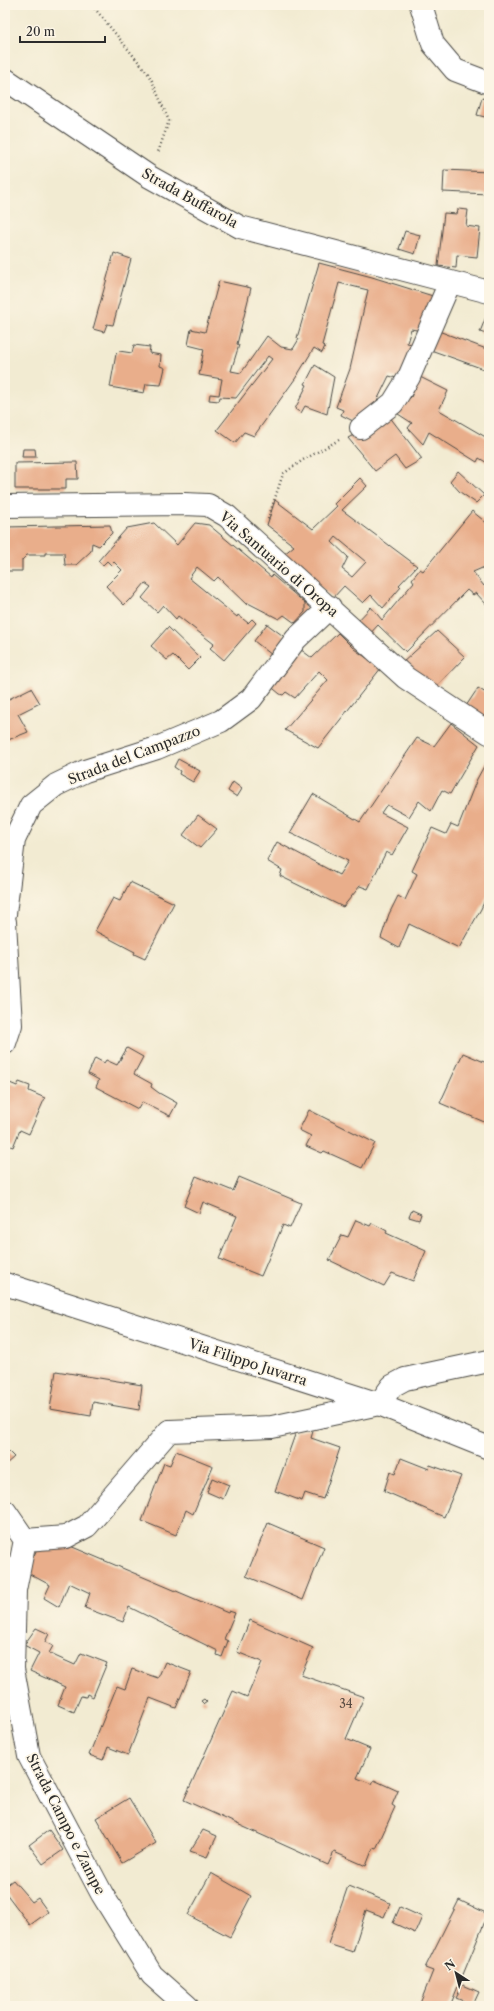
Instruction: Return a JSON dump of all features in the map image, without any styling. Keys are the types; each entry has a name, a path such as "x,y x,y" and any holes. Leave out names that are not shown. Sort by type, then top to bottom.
{"street":[{"path":"421,5 433,44 455,70 489,83"},
{"name":"Strada Buffarola","path":"5,79 150,177 240,227 489,292"},
{"path":"361,428 393,403 409,377 450,282"},
{"name":"Via Santuario di Oropa","path":"5,506 208,505 227,516 259,543 406,678 489,733"},
{"name":"Strada del Campazzo","path":"5,914 14,840 31,805 56,785 85,771 157,748 221,721 251,699 296,639 330,607"},
{"path":"5,922 11,1025 5,1043"},
{"name":"Via Filippo Juvarra","path":"5,1284 379,1404 489,1448"},
{"path":"5,1511 25,1540 66,1537 87,1526 169,1431 272,1427 379,1404 392,1386 405,1379 489,1361"},
{"name":"Strada Campo e Zampe","path":"25,1540 15,1590 13,1669 29,1756 102,1894 152,1974 187,2006"}],"path":[{"path":"92,5 150,76 169,121 150,177"},
{"path":"259,543 283,474 303,460 361,428"}],"building":[{"path":"482,98 489,100 489,118 477,115"},
{"path":"444,170 489,172 489,194 443,192"},
{"path":"458,209 468,210 466,226 480,228 477,257 457,255 456,268 438,266 444,213 457,214"},
{"path":"405,231 420,235 415,254 399,249"},
{"path":"114,253 131,259 113,325 107,324 104,332 93,329"},
{"path":"319,263 372,277 436,297 422,331 411,329 407,343 417,345 404,380 389,376 368,419 357,423 341,415 343,410 336,407 350,369 368,290 339,283 322,345 325,346 322,353 314,348 295,379 254,436 244,432 235,443 217,430 272,359 268,356 236,398 220,397 219,401 209,400 210,394 219,395 222,379 199,375 204,349 188,345 191,329 205,332 219,281 251,288 237,344 239,345 231,371 241,373 267,336 281,347 293,349 299,339 297,338"},
{"path":"489,309 489,335 480,332"},
{"path":"436,330 489,350 489,371 428,349"},
{"path":"134,345 150,347 149,353 161,355 160,366 165,368 161,385 146,384 144,393 110,387 116,354 119,351 132,353"},
{"path":"315,365 334,377 327,414 305,406 301,413 295,409 307,385 305,384"},
{"path":"420,377 448,391 439,410 489,439 489,464 479,458 477,462 429,432 423,444 408,428 412,423 395,412 411,397"},
{"path":"389,416 422,459 405,469 395,456 375,471 348,438"},
{"path":"23,449 35,449 36,457 22,457"},
{"path":"77,462 78,479 66,479 66,489 15,489 15,463"},
{"path":"458,471 484,495 476,503 460,492 450,481"},
{"path":"360,478 367,486 342,510 417,566 399,585 401,587 383,608 371,595 363,603 344,586 333,598 283,555 294,546 267,525 275,500 313,529 337,506 334,504","holes":["336,537 366,562 352,577 342,569 348,557 332,542"]},
{"path":"472,511 489,525 489,565 473,572 484,586 489,582 489,604 487,605 476,593 473,595 467,590 406,652 378,625 368,636 355,624 371,607 382,620 414,582 412,579 420,569 423,571"},
{"path":"154,523 177,545 195,523 209,525 271,577 272,575 305,603 305,612 295,623 284,615 279,619 248,603 247,605 218,577 214,581 197,567 189,578 237,617 238,615 248,623 252,619 256,623 224,660 210,648 214,644 178,616 176,619 163,605 157,612 142,598 151,587 145,583 131,600 130,599 124,605 106,586 122,570 114,562 111,565 107,561 103,565 98,561 127,528"},
{"path":"110,525 112,533 99,546 92,543 91,551 76,565 65,565 64,553 45,553 45,555 27,555 22,560 22,571 5,571 5,527"},
{"path":"267,624 286,638 272,655 254,641"},
{"path":"168,627 200,658 188,670 173,655 167,660 151,646"},
{"path":"437,631 465,657 433,690 401,664"},
{"path":"338,633 354,649 381,668 318,748 285,730 328,680 319,671 295,698 286,692 283,695 280,694 268,684 296,646 312,658"},
{"path":"31,688 40,703 18,714 28,732 8,740 5,734 5,701"},
{"path":"478,688 489,695 489,722 466,706"},
{"path":"451,723 479,745 450,794 442,790 431,811 419,801 409,817 387,805 385,807 381,813 408,827 392,855 386,852 368,889 360,886 343,907 280,876 282,870 267,861 277,842 339,875 348,861 290,833 313,794 360,822 417,738 434,746"},
{"path":"489,757 489,891 481,909 459,948 409,924 399,948 381,938 389,914 398,896 405,900 417,874 412,871 432,828 446,834 451,824 458,827 477,779"},
{"path":"178,759 200,771 193,782 179,774 180,771 174,767"},
{"path":"233,782 242,789 237,797 228,791"},
{"path":"198,815 217,829 200,848 183,835"},
{"path":"130,882 174,903 145,959 134,954 135,952 95,931 113,898 120,901"},
{"path":"127,1048 143,1057 134,1074 152,1084 151,1087 159,1093 177,1103 170,1116 142,1102 138,1109 96,1087 99,1080 88,1074 95,1058 104,1063 106,1060 117,1065"},
{"path":"463,1053 489,1064 489,1124 440,1103"},
{"path":"5,1081 17,1086 19,1082 30,1086 29,1091 45,1098 29,1134 20,1130 13,1147 5,1144"},
{"path":"309,1110 375,1143 362,1168 324,1151 322,1153 306,1146 311,1136 299,1130"},
{"path":"196,1176 233,1191 239,1177 301,1203 290,1228 283,1225 261,1276 219,1259 237,1216 203,1202 199,1213 184,1206"},
{"path":"412,1210 421,1214 419,1220 409,1217"},
{"path":"356,1220 370,1226 372,1223 387,1231 386,1233 426,1251 413,1281 392,1273 384,1286 329,1260 342,1235 348,1237"},
{"path":"56,1371 142,1385 139,1410 93,1402 91,1416 50,1409"},
{"path":"314,1428 311,1438 340,1448 323,1499 305,1493 302,1501 275,1491 296,1432"},
{"path":"5,1448 14,1457 5,1465"},
{"path":"176,1451 213,1466 193,1514 186,1510 176,1535 142,1521 164,1463 170,1465"},
{"path":"401,1458 429,1469 430,1465 461,1476 444,1517 384,1491 390,1472 395,1474"},
{"path":"212,1478 229,1485 223,1499 207,1492"},
{"path":"268,1523 324,1547 303,1600 246,1576"},
{"path":"56,1540 228,1613 229,1611 235,1613 224,1639 228,1641 222,1657 217,1655 218,1651 129,1607 123,1622 85,1608 90,1593 69,1583 59,1607 44,1598 50,1585 26,1572 38,1547"},
{"path":"250,1620 313,1648 301,1675 364,1697 346,1739 370,1749 357,1778 372,1784 374,1780 398,1791 392,1805 395,1807 376,1849 373,1848 366,1866 334,1852 328,1865 184,1800 233,1691 247,1697 262,1662 237,1652"},
{"path":"36,1628 49,1634 45,1642 53,1646 49,1653 57,1657 75,1665 81,1653 107,1663 93,1697 87,1694 86,1697 81,1696 74,1712 58,1705 65,1687 30,1671 39,1653 24,1645"},
{"path":"165,1662 191,1672 176,1708 150,1698 128,1755 108,1747 103,1760 89,1755 117,1686 125,1689 132,1669 158,1678"},
{"path":"204,1699 207,1702 204,1704 201,1701"},
{"path":"129,1798 156,1843 122,1863 96,1818"},
{"path":"49,1830 63,1850 43,1864 29,1845"},
{"path":"203,1830 217,1836 207,1857 190,1851"},
{"path":"211,1873 251,1896 230,1937 188,1915"},
{"path":"13,1880 32,1902 38,1898 48,1912 30,1925 5,1892 5,1886"},
{"path":"348,1886 390,1903 384,1917 366,1910 353,1952 328,1944"},
{"path":"459,1900 488,1914 450,2006 419,2006 433,1971 425,1968"},
{"path":"400,1907 422,1917 415,1933 393,1923"},
{"path":"463,1985 479,1992 473,2005 456,1998"}]}
